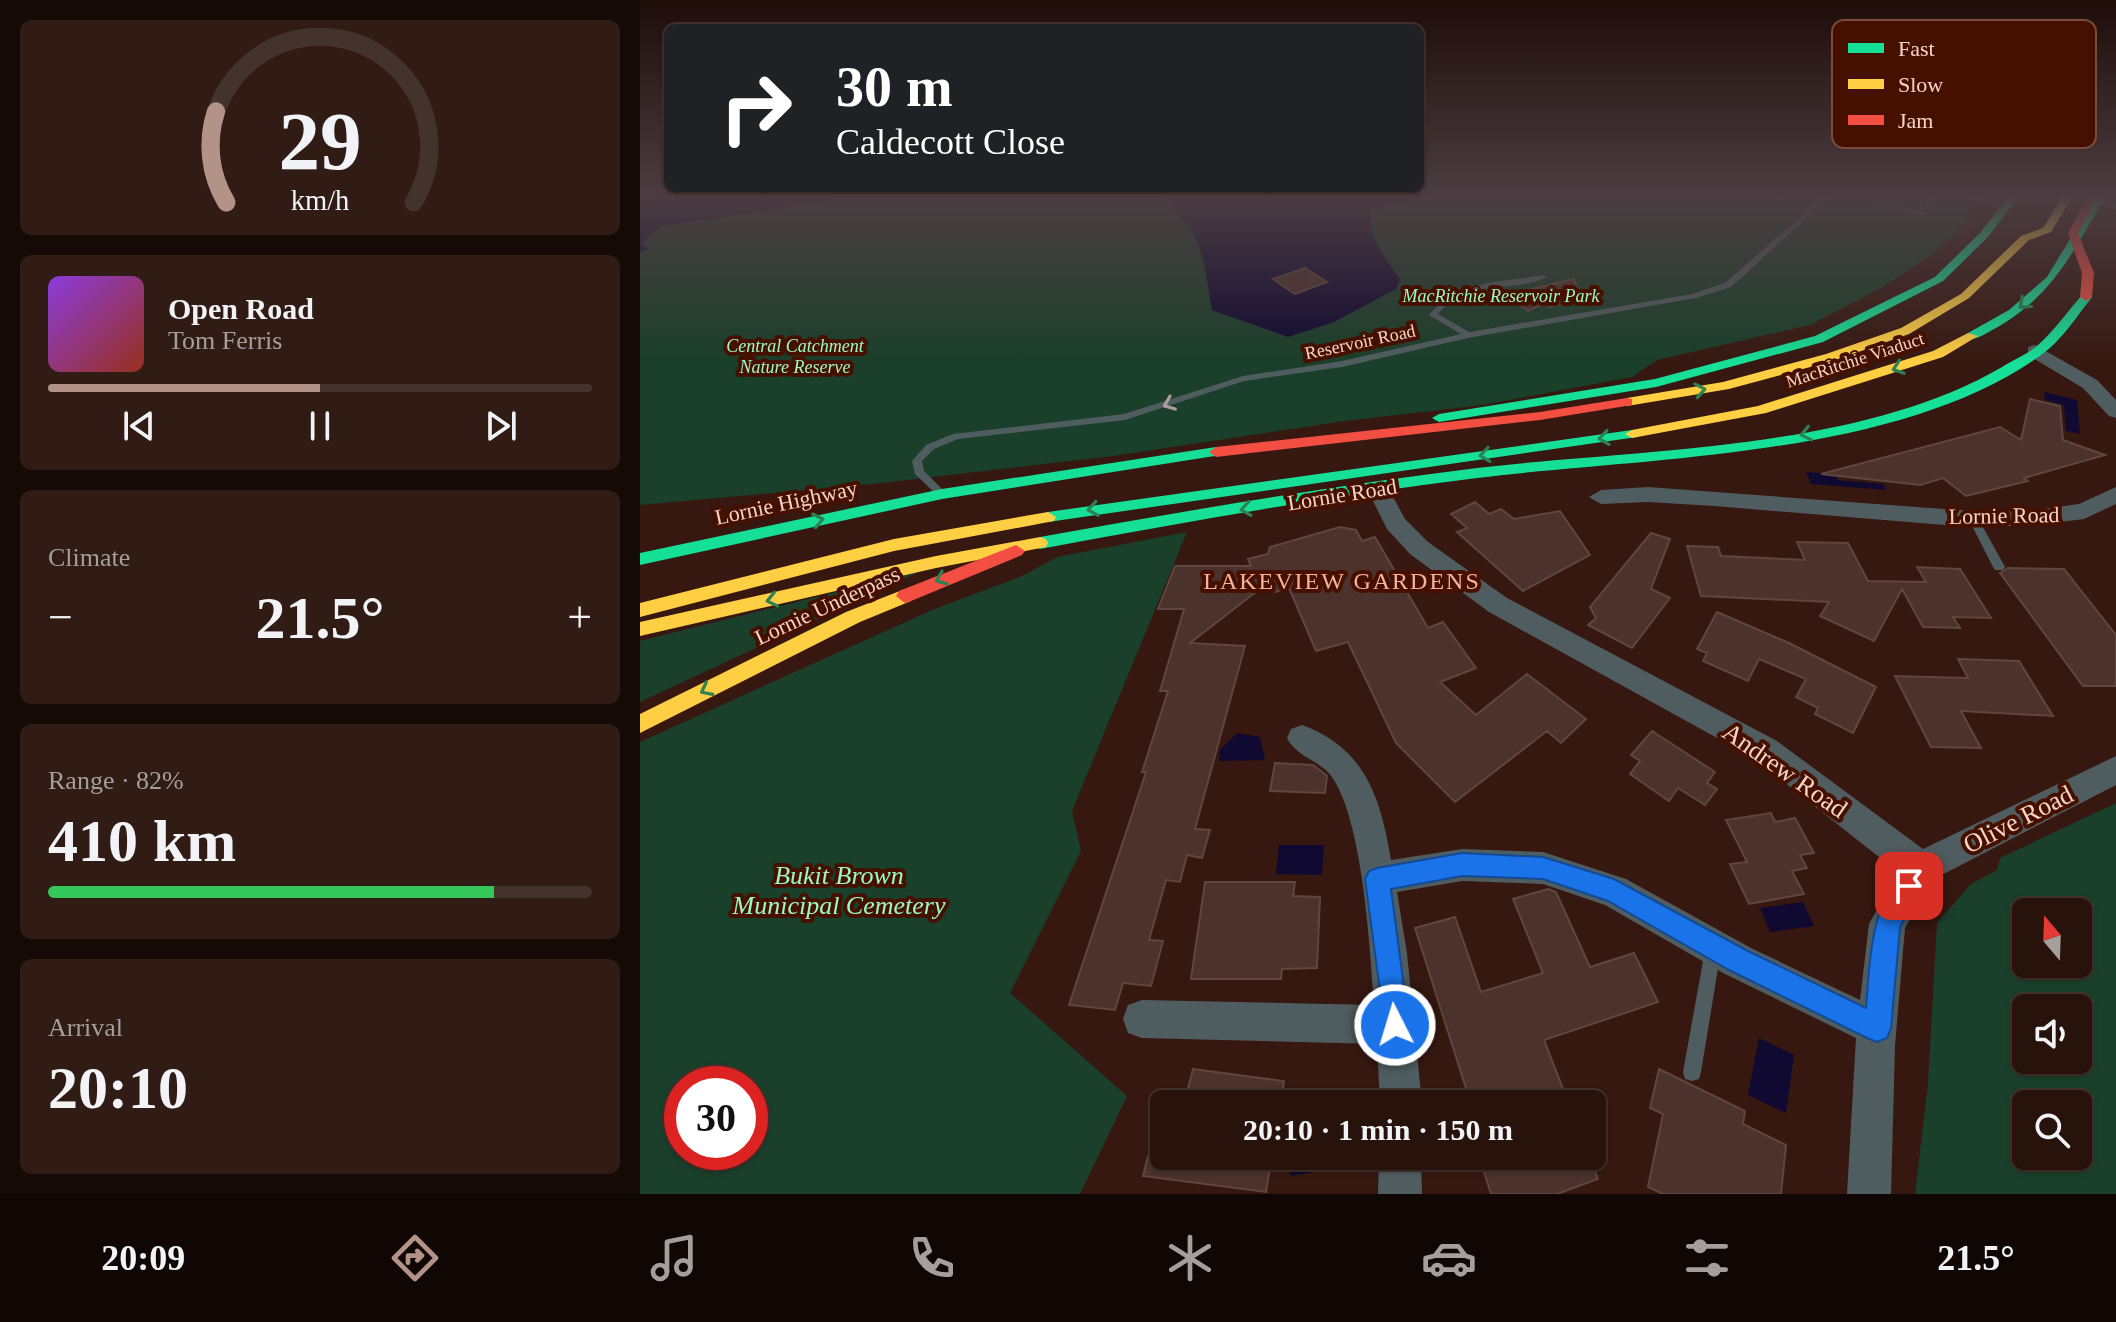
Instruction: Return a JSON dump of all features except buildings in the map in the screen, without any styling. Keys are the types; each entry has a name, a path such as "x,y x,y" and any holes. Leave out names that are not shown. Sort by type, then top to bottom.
{"main road":[{"path":"942,494 1238,449 1251,443 1582,396 1704,372 1819,339 1889,307 1939,279 1969,252"},
{"name":"MacRitchie Viaduct","path":"1238,449 1540,416 1724,386 1831,357 1905,331 1965,296 2006,252"},
{"name":"MacRitchie Viaduct","path":"1555,444 1653,431 1761,410 1938,354 2013,313 2051,279 2065,252"},
{"name":"Lornie Road","path":"640,629 1040,542 1553,464 1684,454 1774,442 1882,418 1945,399 1998,378 2035,351 2076,315 2090,289 2089,276 2080,252"},
{"name":"Lornie Road","path":"640,610 894,545 1061,514 1555,444"},
{"name":"Lornie Highway","path":"640,556 942,494"},
{"name":"Lornie Underpass","path":"640,724 853,617 1040,542"}],"street":[{"path":"2035,351 2090,384 2116,412"},
{"name":"Andrew Road","path":"1378,489 1395,523 1419,548 1498,605 1766,750 1920,868"},
{"name":"Lornie Road","path":"1601,497 1681,494 1973,518 2052,517 2089,509 2110,501 2116,494"},
{"path":"1302,738 1342,765 1366,809 1395,1025 1400,1090"},
{"name":"Olive Road","path":"1920,868 2116,770"},
{"path":"1377,879 1462,865 1543,868 1614,891 1713,947 1877,1028"},
{"path":"1869,1194 1877,1028 1887,924 1920,868"},
{"path":"1142,1019 1395,1025"},
{"path":"1400,1170 1400,1194"}],"lane":[{"name":"Reservoir Road","path":"942,494 919,472 917,461 942,441 970,433 1125,417 1243,379 1342,364 1468,335 1693,296 1728,285 1765,252"},
{"path":"1468,335 1433,315 1447,299 1477,288 1543,277"},
{"path":"1973,518 1999,567"},
{"path":"1692,1072 1713,947"}],"green space":[{"path":"640,252 1935,252 1881,288 1810,325 1657,360 1632,377 1483,405 1345,421 1113,456 873,484 640,505"},
{"name":"Bukit Brown Municipal Cemetery","path":"1187,532 1072,811 1081,851 1010,993 1127,1096 1080,1194 640,1194 640,742 932,610 1022,576 1057,557"},
{"path":"921,571 640,702 640,641"},
{"path":"2116,803 2116,1194 1915,1194 1928,1083 1937,923 1971,884 1997,870 2000,858"}],"shaded area":[{"path":"1201,252 1382,252 1400,280 1396,289 1334,322 1288,337 1212,310"},
{"path":"2044,392 2077,400 2080,434 2066,431 2064,405 2045,400"},
{"path":"1806,472 1835,474 1838,480 1883,484 1886,490 1811,484"},
{"path":"1237,733 1260,737 1265,760 1219,761 1220,750"},
{"path":"1279,845 1324,845 1322,875 1276,874"},
{"path":"1803,902 1814,926 1770,932 1760,908"},
{"path":"1759,1038 1794,1055 1786,1113 1748,1095"},
{"path":"1290,1170 1320,1170 1320,1171 1291,1176"}],"traffic: fast":[{"path":"1439,418 1656,383 1819,339 1939,279 1967,252"},
{"path":"1972,336 2013,313 2051,279 2067,252"},
{"path":"1040,543 1258,505 1476,473 1715,449 1808,435 1897,415 1977,387 2042,348 2086,297"},
{"path":"1048,517 1632,434"},
{"path":"640,559 942,494 1216,452"}],"traffic: slow":[{"path":"1627,402 1724,386 1831,357 1905,331 1965,296 2011,252"},
{"path":"1632,434 1761,410 1938,354 1972,336"},
{"path":"640,610 894,545 1048,517"},
{"path":"640,629 936,562 1040,543"},
{"path":"640,724 853,617 905,596"}],"traffic: jam":[{"path":"2081,252 2088,273 2089,290 2086,297"},
{"path":"1216,452 1540,416 1627,402"},
{"path":"905,596 1016,551"}],"district":[{"name":"LAKEVIEW GARDENS","path":"1342,581"}],"route":[{"path":"1395,1025 1389,953 1377,879 1462,865 1543,868 1614,891 1738,961 1877,1028 1887,924 1909,886"}],"park label":[{"name":"MacRitchie Reservoir Park","path":"1501,296"},
{"name":"Central Catchment Nature Reserve","path":"795,356"}]}
